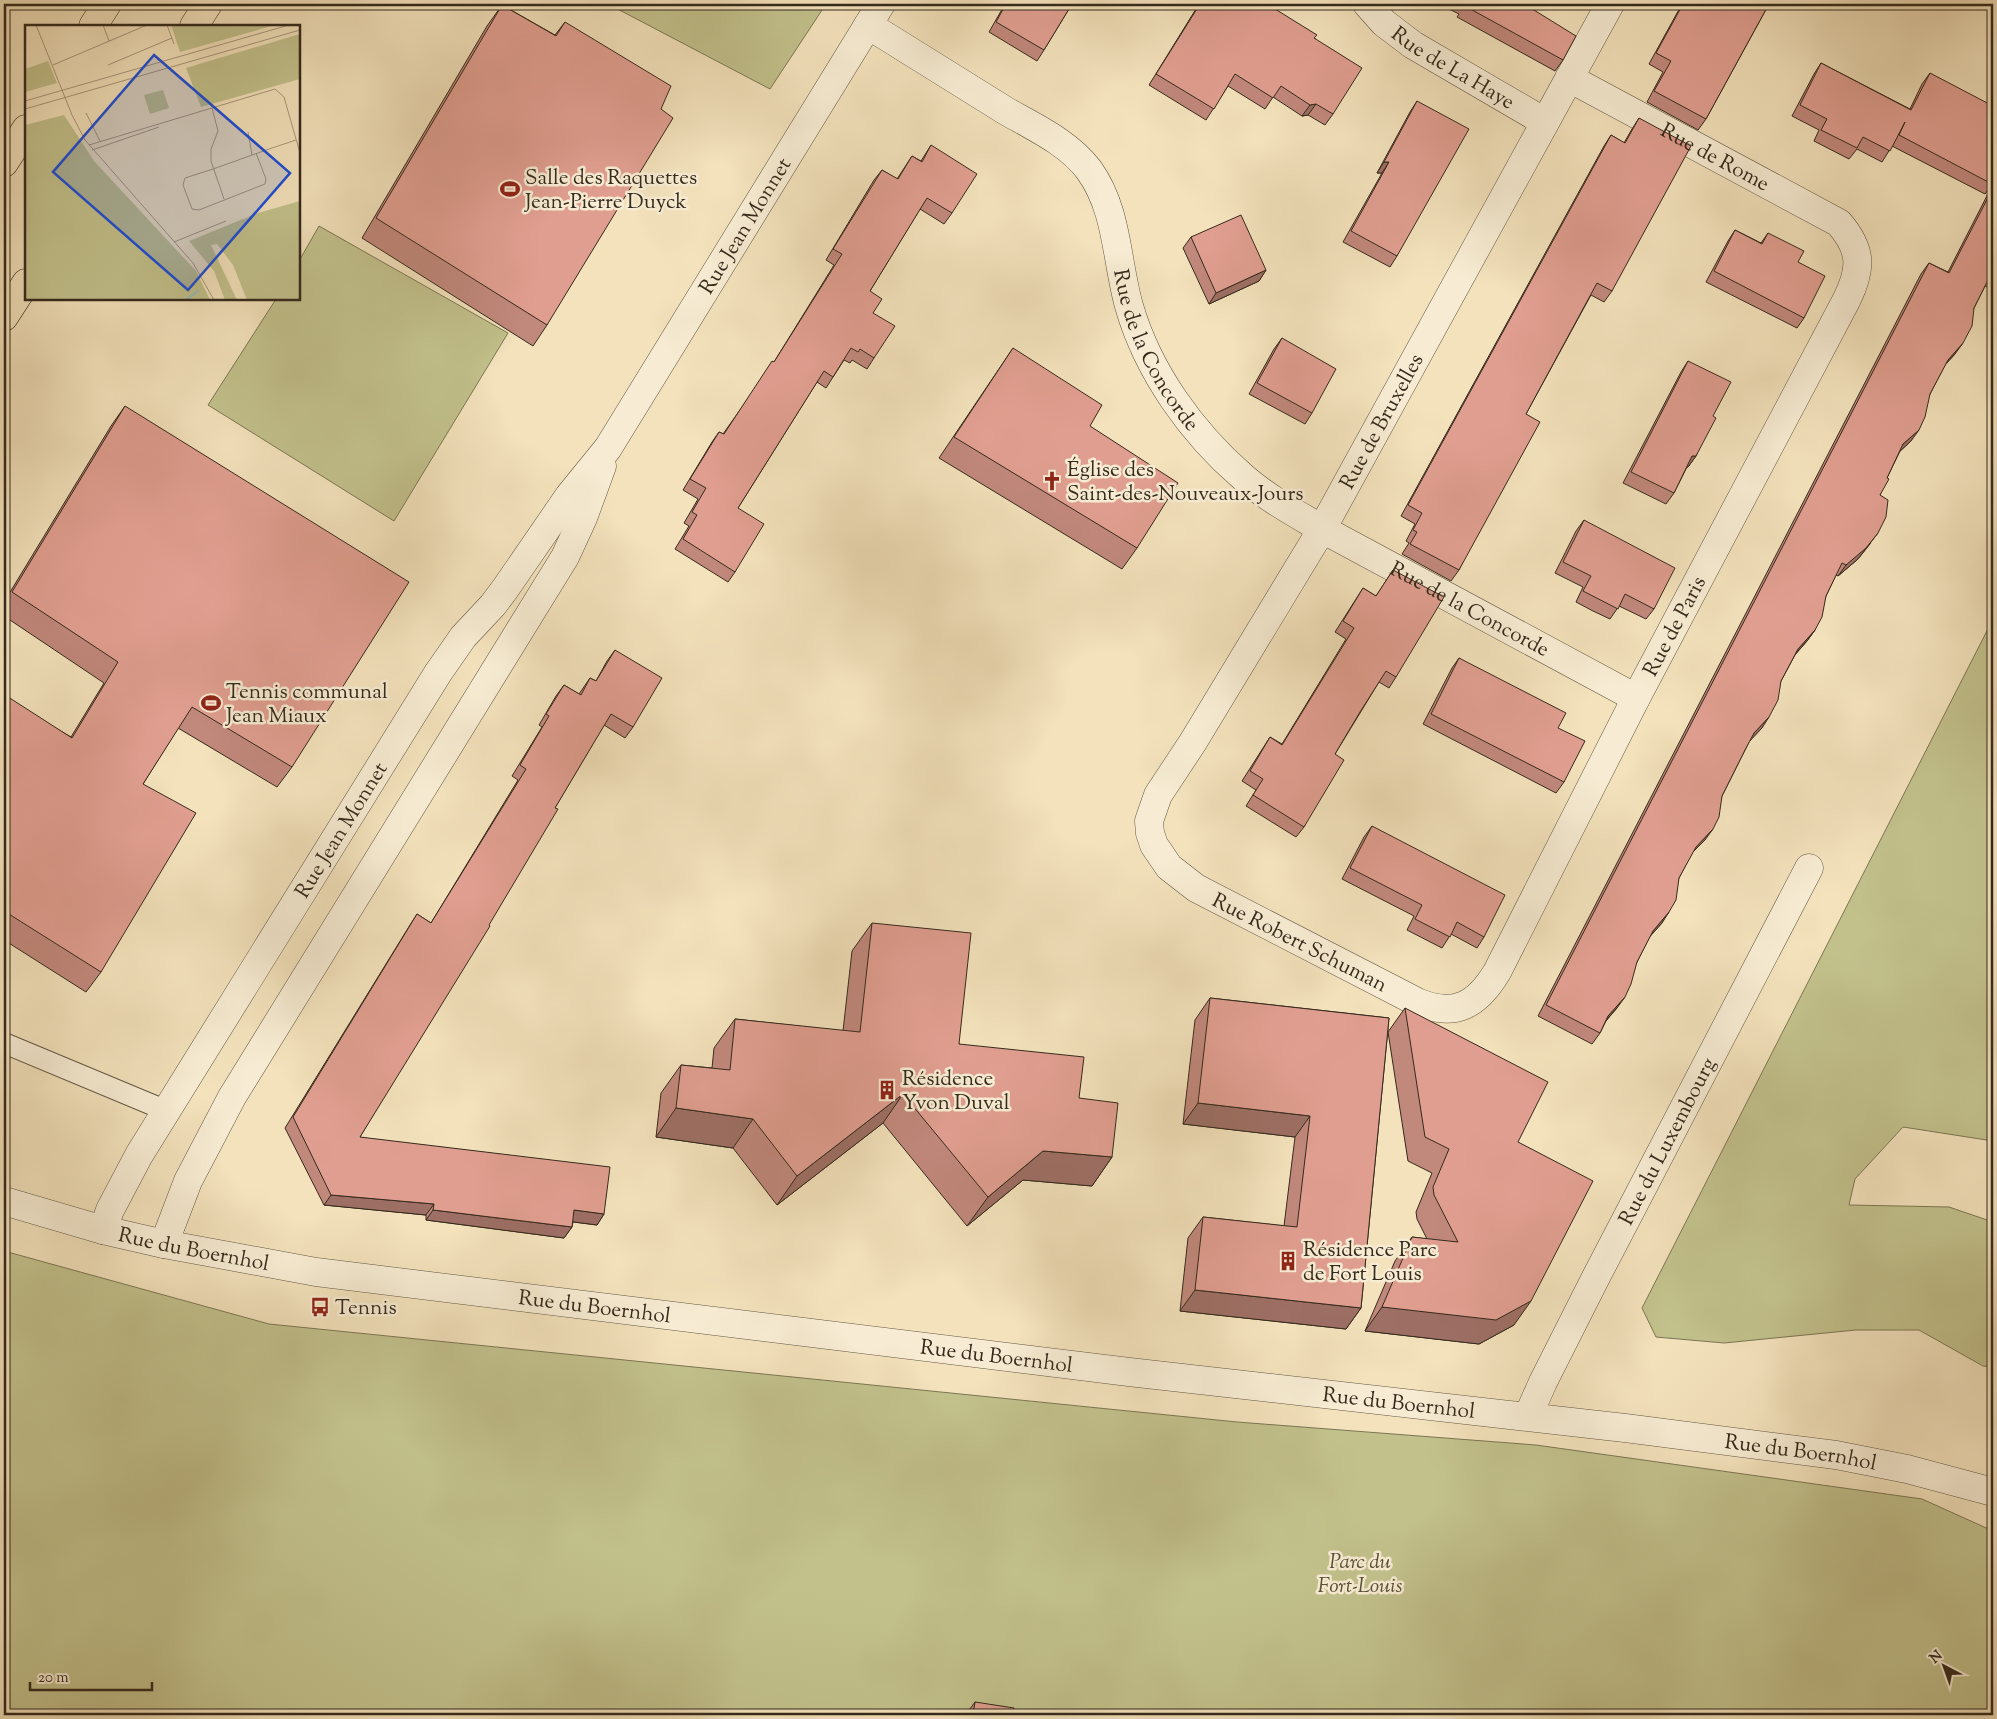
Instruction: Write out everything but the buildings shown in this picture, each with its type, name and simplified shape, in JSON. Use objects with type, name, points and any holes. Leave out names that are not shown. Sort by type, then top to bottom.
[{"type":"highway","points":[[94,25],[107,4]]},
{"type":"highway","points":[[195,25],[208,4]]},
{"type":"highway","points":[[4,163],[25,131]]},
{"type":"highway","points":[[4,317],[25,285]]},
{"type":"street","name":"Rue de La Haye","points":[[1368,4],[1384,22],[1413,45],[1545,122]]},
{"type":"street","name":"Rue de Bruxelles","points":[[1150,833],[1149,821],[1158,795],[1193,742],[1322,529],[1610,4]]},
{"type":"street","name":"Rue Jean Monnet","points":[[104,1230],[110,1210],[139,1155],[452,651],[501,594],[569,496],[608,448],[875,15]]},
{"type":"street","name":"Rue de la Concorde","points":[[875,15],[1081,161],[1094,178],[1106,200],[1129,306],[1146,348],[1167,388],[1207,442],[1244,478],[1281,505],[1322,529],[1636,698]]},
{"type":"street","name":"Rue de Rome","points":[[1569,78],[1826,215],[1839,223],[1855,245]]},
{"type":"street","name":"Rue de Paris","points":[[1473,1001],[1483,993],[1497,972],[1636,698],[1855,284],[1858,270],[1855,245]]},
{"type":"street","name":"Rue Jean Monnet","points":[[164,1244],[188,1181],[232,1097],[565,557],[583,518],[608,448]]},
{"type":"street","name":"Rue Robert Schuman","points":[[1150,833],[1154,845],[1169,867],[1196,888],[1428,1007],[1448,1010],[1466,1006],[1473,1001]]},
{"type":"street","name":"Rue du Luxembourg","points":[[1528,1416],[1596,1277],[1809,868]]},
{"type":"street","name":"Rue du Boernhol","points":[[4,1201],[104,1230],[164,1244],[316,1272],[1129,1372],[1528,1416],[1836,1455],[1933,1475],[1993,1492]]},
{"type":"lane","points":[[4,1042],[167,1111]]},
{"type":"green space","points":[[608,4],[826,4],[770,89]]},
{"type":"green space","points":[[319,226],[508,333],[394,521],[208,405],[275,300],[300,300],[300,259]]},
{"type":"green space","points":[[1993,619],[1993,1141],[1903,1127],[1855,1179],[1849,1205],[1949,1207],[1993,1222],[1993,1367],[1983,1366],[1919,1330],[1856,1330],[1724,1343],[1656,1337],[1642,1308]]},
{"type":"green space","name":"Parc du Fort-Louis","points":[[4,1251],[269,1324],[1237,1422],[1536,1445],[1922,1499],[1993,1531],[1993,1715],[4,1715]]},
{"type":"place","name":"Salle des Raquettes Jean-Pierre Duyck","points":[[510,189]]},
{"type":"place","name":"Église des Saint-des-Nouveaux-Jours","points":[[1052,481]]},
{"type":"place","name":"Tennis communal Jean Miaux","points":[[211,703]]},
{"type":"place","name":"Résidence Yvon Duval","points":[[887,1090]]},
{"type":"place","name":"Résidence Parc de Fort Louis","points":[[1288,1261]]},
{"type":"place","name":"Tennis","points":[[320,1307]]}]
